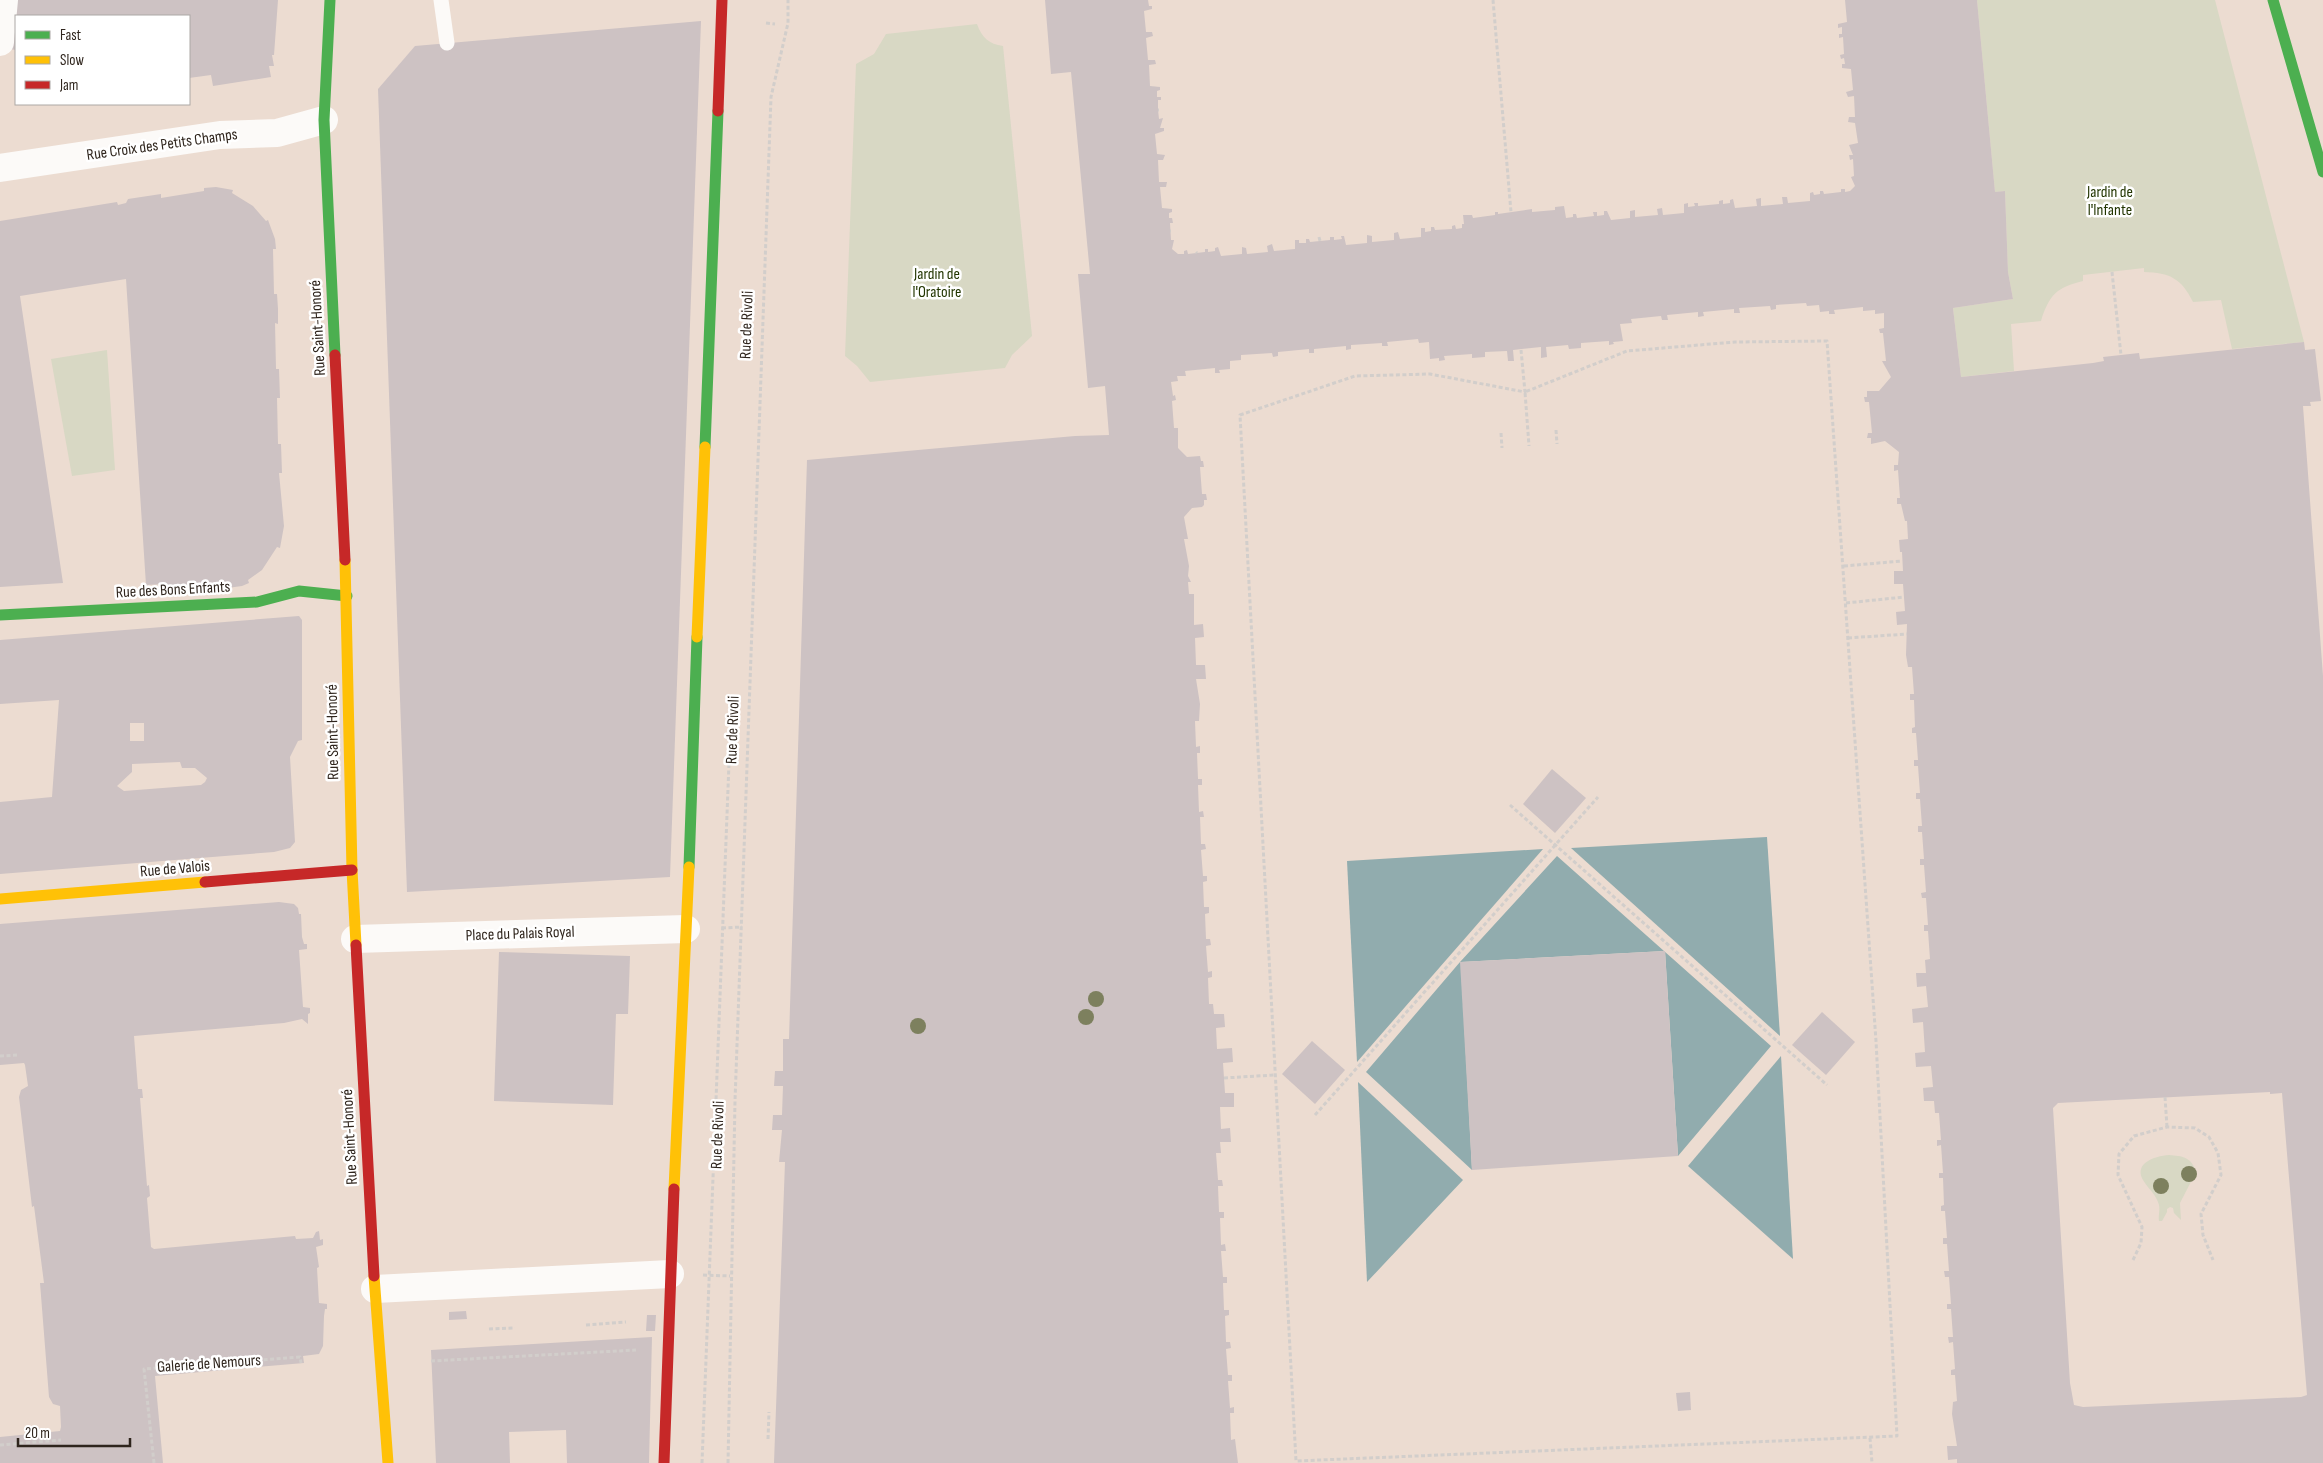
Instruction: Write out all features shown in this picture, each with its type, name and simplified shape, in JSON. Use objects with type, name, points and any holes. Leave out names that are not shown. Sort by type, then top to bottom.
[{"type":"street","points":[[0,42],[4,0]]},
{"type":"street","name":"Rue Saint-Honoré","points":[[330,0],[324,120],[347,596],[354,939],[375,1289],[388,1463]]},
{"type":"street","points":[[664,1463],[722,0]]},
{"type":"street","points":[[2273,0],[2323,172]]},
{"type":"street","name":"Rue Croix des Petits Champs","points":[[0,168],[220,135],[277,133],[324,120]]},
{"type":"street","name":"Rue des Bons Enfants","points":[[0,615],[257,602],[299,591],[347,596]]},
{"type":"street","name":"Rue de Valois","points":[[0,899],[352,870]]},
{"type":"street","name":"Place du Palais Royal","points":[[354,939],[686,929]]},
{"type":"street","points":[[375,1289],[670,1274]]},
{"type":"lane","points":[[440,0],[448,43]]},
{"type":"path","name":"Rue de Rivoli","points":[[728,1463],[735,1101],[771,97],[788,23],[788,0]]},
{"type":"path","points":[[1493,0],[1511,212]]},
{"type":"path","points":[[766,23],[776,24]]},
{"type":"path","points":[[2112,272],[2121,355]]},
{"type":"path","points":[[1828,341],[1844,566],[1876,1041],[1898,1436],[1296,1462],[1240,415],[1355,376],[1430,374],[1525,392],[1626,352],[1735,342],[1828,341]]},
{"type":"path","points":[[1521,350],[1529,446]]},
{"type":"path","points":[[1556,430],[1557,444]]},
{"type":"path","points":[[1501,433],[1502,448]]},
{"type":"path","points":[[1844,566],[1902,561]]},
{"type":"path","points":[[1846,603],[1904,598]]},
{"type":"path","points":[[1848,638],[1907,634]]},
{"type":"path","points":[[1314,1115],[1598,797]]},
{"type":"path","points":[[1510,805],[1826,1085]]},
{"type":"path","points":[[0,1056],[19,1054]]},
{"type":"path","points":[[1224,1078],[1275,1075]]},
{"type":"path","points":[[2165,1097],[2167,1127]]},
{"type":"path","points":[[2134,1260],[2141,1243],[2142,1227],[2118,1175],[2119,1154],[2134,1136],[2167,1127],[2195,1128],[2209,1137],[2218,1153],[2221,1175],[2201,1214],[2202,1236],[2213,1260]]},
{"type":"path","points":[[586,1325],[626,1322]]},
{"type":"path","points":[[489,1329],[515,1328]]},
{"type":"path","points":[[431,1361],[644,1349]]},
{"type":"path","name":"Galerie de Nemours","points":[[154,1463],[144,1369],[300,1357],[300,1363]]},
{"type":"path","points":[[768,1439],[769,1412]]},
{"type":"path","points":[[1870,1438],[1872,1463]]},
{"type":"path","points":[[0,1445],[61,1440]]},
{"type":"green space","name":"Jardin de l'Infante","points":[[1977,0],[2215,0],[2304,342],[2232,349],[2221,300],[2193,302],[2184,287],[2174,278],[2144,272],[2144,268],[2083,275],[2083,281],[2060,289],[2051,298],[2041,321],[2011,324],[2014,371],[1961,377],[1953,308],[2013,299],[2008,272],[2005,191],[1995,192]]},
{"type":"green space","name":"Jardin de l'Oratoire","points":[[977,24],[987,40],[1003,46],[1032,336],[1012,355],[1005,368],[870,382],[857,366],[845,356],[856,64],[874,54],[886,34]]},
{"type":"green space","points":[[107,350],[115,470],[72,476],[51,359]]},
{"type":"green space","points":[[2169,1155],[2186,1158],[2192,1163],[2196,1172],[2180,1203],[2181,1220],[2174,1213],[2173,1208],[2170,1207],[2167,1209],[2162,1221],[2159,1221],[2158,1202],[2141,1176],[2141,1171],[2142,1166],[2151,1159]]},
{"type":"water","points":[[1767,837],[1780,1036],[1571,848]]},
{"type":"water","points":[[1543,849],[1357,1062],[1347,861]]},
{"type":"water","points":[[1557,856],[1664,951],[1461,962],[1472,1170],[1366,1072],[1460,962]]},
{"type":"water","points":[[1665,952],[1771,1046],[1678,1156]]},
{"type":"water","points":[[1781,1056],[1793,1259],[1688,1166]]},
{"type":"water","points":[[1358,1082],[1463,1180],[1367,1282]]},
{"type":"building","points":[[14,0],[278,0],[274,55],[272,55],[274,66],[269,66],[271,77],[213,86],[211,75],[190,78],[190,15],[15,15],[15,50],[10,49]]},
{"type":"building","points":[[1045,0],[1148,0],[1149,6],[1152,6],[1152,9],[1144,11],[1146,32],[1152,32],[1153,36],[1146,38],[1148,60],[1155,60],[1156,64],[1149,65],[1150,86],[1160,87],[1160,90],[1157,91],[1157,97],[1161,97],[1161,100],[1158,100],[1158,110],[1159,119],[1163,118],[1160,128],[1164,128],[1164,131],[1155,134],[1157,154],[1165,155],[1163,160],[1158,160],[1159,182],[1167,182],[1166,187],[1160,187],[1162,208],[1172,209],[1172,212],[1169,213],[1169,218],[1172,218],[1173,223],[1170,223],[1171,240],[1174,240],[1172,249],[1178,254],[1184,254],[1184,251],[1187,250],[1188,254],[1205,252],[1205,249],[1208,249],[1208,252],[1215,251],[1215,248],[1218,247],[1221,256],[1242,254],[1242,247],[1246,248],[1247,254],[1268,252],[1267,246],[1272,244],[1274,251],[1295,249],[1295,240],[1299,240],[1299,243],[1306,243],[1306,239],[1309,239],[1310,242],[1330,240],[1330,237],[1334,237],[1334,240],[1342,239],[1341,236],[1344,236],[1346,245],[1367,243],[1367,235],[1372,236],[1372,242],[1394,240],[1394,233],[1398,232],[1400,239],[1421,237],[1421,228],[1425,228],[1425,232],[1431,231],[1431,227],[1434,227],[1435,230],[1452,229],[1452,226],[1455,225],[1456,229],[1462,228],[1462,224],[1464,224],[1463,215],[1472,215],[1473,218],[1495,215],[1495,212],[1498,212],[1498,214],[1532,209],[1532,212],[1555,210],[1555,207],[1564,206],[1566,218],[1573,217],[1573,214],[1576,214],[1577,218],[1594,216],[1593,212],[1597,212],[1597,216],[1604,215],[1604,211],[1607,211],[1611,220],[1630,218],[1630,211],[1635,210],[1635,217],[1658,215],[1657,209],[1662,208],[1663,215],[1684,213],[1684,204],[1688,203],[1688,207],[1695,206],[1694,203],[1698,203],[1698,206],[1719,204],[1719,201],[1723,200],[1723,204],[1730,203],[1730,200],[1733,199],[1735,208],[1757,206],[1756,199],[1761,198],[1761,206],[1783,204],[1782,197],[1787,197],[1788,203],[1810,201],[1810,193],[1813,192],[1814,195],[1820,194],[1820,191],[1823,191],[1824,194],[1841,192],[1841,189],[1845,189],[1845,192],[1850,191],[1855,186],[1851,177],[1854,176],[1853,159],[1850,160],[1849,155],[1853,155],[1849,145],[1858,143],[1855,123],[1848,122],[1849,117],[1855,117],[1854,96],[1848,97],[1846,92],[1853,90],[1851,69],[1842,68],[1842,64],[1845,64],[1844,58],[1841,59],[1840,55],[1844,54],[1843,37],[1839,38],[1839,34],[1842,34],[1842,27],[1838,28],[1838,24],[1847,22],[1845,0],[1977,0],[1995,192],[2005,191],[2008,272],[2013,299],[1953,308],[1961,377],[2093,363],[2104,361],[2103,357],[2139,353],[2140,359],[2304,342],[2305,350],[2315,349],[2321,401],[2310,402],[2311,406],[2303,406],[2323,676],[2323,1463],[1957,1463],[1957,1459],[1948,1460],[1947,1446],[1957,1446],[1952,1414],[1953,1402],[1957,1401],[1955,1375],[1951,1375],[1951,1370],[1955,1369],[1953,1342],[1949,1343],[1948,1337],[1953,1337],[1951,1309],[1947,1309],[1947,1304],[1951,1304],[1949,1277],[1945,1277],[1944,1271],[1949,1271],[1947,1244],[1943,1244],[1943,1238],[1947,1238],[1945,1211],[1941,1211],[1941,1206],[1944,1205],[1943,1178],[1939,1178],[1939,1173],[1943,1173],[1941,1145],[1937,1146],[1937,1140],[1941,1140],[1939,1113],[1935,1113],[1934,1101],[1924,1101],[1923,1088],[1933,1087],[1931,1066],[1916,1067],[1915,1053],[1925,1052],[1923,1022],[1913,1023],[1912,1009],[1928,1007],[1926,986],[1917,987],[1916,973],[1926,973],[1925,960],[1930,959],[1928,931],[1924,931],[1924,925],[1928,925],[1926,898],[1922,898],[1921,893],[1926,892],[1924,865],[1920,865],[1920,859],[1924,859],[1922,832],[1918,832],[1918,826],[1922,826],[1920,799],[1916,799],[1916,793],[1920,793],[1918,766],[1914,766],[1914,760],[1918,760],[1916,733],[1912,733],[1912,728],[1915,727],[1914,700],[1910,700],[1910,694],[1914,694],[1912,667],[1908,667],[1906,655],[1907,624],[1897,625],[1896,612],[1905,611],[1903,584],[1894,584],[1894,571],[1903,571],[1899,540],[1908,539],[1907,521],[1905,521],[1901,504],[1897,504],[1897,498],[1900,498],[1898,470],[1894,471],[1894,465],[1898,465],[1899,452],[1885,441],[1871,444],[1871,438],[1867,438],[1868,433],[1872,433],[1869,402],[1865,402],[1864,397],[1867,397],[1867,391],[1879,391],[1891,377],[1882,361],[1886,361],[1883,333],[1880,333],[1879,329],[1884,328],[1884,313],[1875,314],[1875,310],[1863,311],[1863,307],[1834,310],[1835,314],[1829,314],[1829,311],[1820,312],[1819,305],[1807,306],[1806,303],[1776,305],[1776,309],[1771,310],[1770,306],[1739,308],[1740,313],[1734,313],[1734,309],[1703,312],[1704,316],[1698,317],[1698,312],[1667,315],[1668,320],[1662,320],[1661,316],[1631,319],[1632,323],[1620,324],[1623,341],[1613,342],[1614,344],[1609,345],[1609,341],[1581,343],[1581,348],[1569,349],[1568,345],[1546,347],[1547,357],[1541,358],[1541,347],[1513,350],[1514,361],[1508,361],[1507,351],[1485,352],[1485,357],[1472,358],[1472,354],[1444,356],[1445,360],[1439,361],[1439,358],[1430,359],[1429,342],[1419,343],[1418,339],[1387,342],[1388,346],[1382,346],[1382,343],[1351,345],[1351,349],[1346,350],[1346,346],[1314,349],[1314,353],[1309,353],[1309,349],[1278,352],[1278,356],[1273,357],[1272,353],[1241,355],[1241,360],[1230,361],[1230,369],[1219,370],[1220,373],[1215,373],[1215,368],[1185,371],[1186,376],[1177,376],[1178,381],[1171,382],[1173,396],[1175,395],[1176,400],[1172,401],[1174,428],[1178,428],[1178,448],[1187,457],[1200,456],[1201,461],[1203,461],[1204,467],[1200,467],[1202,494],[1206,494],[1207,500],[1204,500],[1202,507],[1192,508],[1184,517],[1188,539],[1184,539],[1189,566],[1188,576],[1191,582],[1188,582],[1189,594],[1194,594],[1194,625],[1203,624],[1204,637],[1195,638],[1196,665],[1205,665],[1206,679],[1196,679],[1200,704],[1199,721],[1195,721],[1196,747],[1200,746],[1200,753],[1197,753],[1198,779],[1202,779],[1202,785],[1198,785],[1199,812],[1203,811],[1204,817],[1200,817],[1201,844],[1205,844],[1206,849],[1201,850],[1203,876],[1207,876],[1207,881],[1203,882],[1204,907],[1209,907],[1209,913],[1205,914],[1206,939],[1210,939],[1211,945],[1206,946],[1208,972],[1212,971],[1212,977],[1208,978],[1209,1004],[1213,1004],[1214,1014],[1224,1014],[1225,1027],[1216,1028],[1217,1049],[1232,1048],[1233,1062],[1223,1063],[1225,1093],[1234,1093],[1234,1107],[1220,1107],[1221,1129],[1230,1128],[1231,1142],[1220,1142],[1221,1153],[1216,1153],[1218,1180],[1222,1180],[1223,1186],[1218,1186],[1219,1212],[1224,1212],[1224,1218],[1220,1218],[1221,1245],[1225,1244],[1226,1251],[1221,1251],[1223,1277],[1227,1277],[1227,1283],[1223,1283],[1224,1310],[1229,1310],[1229,1315],[1225,1316],[1226,1342],[1230,1342],[1231,1348],[1226,1349],[1228,1375],[1232,1375],[1232,1381],[1228,1381],[1230,1408],[1234,1407],[1234,1413],[1230,1413],[1231,1440],[1235,1439],[1238,1463],[774,1463],[785,1162],[779,1162],[782,1130],[772,1130],[773,1115],[782,1115],[783,1086],[774,1086],[775,1071],[783,1071],[783,1039],[789,1039],[807,460],[1075,436],[1109,435],[1105,386],[1088,388],[1078,274],[1090,274],[1071,72],[1051,74]],"holes":[[[2270,1092],[2270,1094],[2282,1093],[2307,1395],[2301,1397],[2083,1407],[2074,1405],[2070,1383],[2053,1108],[2058,1103]]]},
{"type":"building","points":[[701,21],[670,877],[407,892],[378,89],[415,46]]},
{"type":"building","points":[[216,187],[233,190],[232,193],[253,206],[266,221],[268,220],[275,239],[276,249],[273,249],[274,294],[277,294],[278,309],[278,324],[275,323],[276,369],[279,369],[280,398],[277,398],[278,444],[281,444],[282,473],[279,473],[284,526],[280,548],[277,547],[262,570],[248,580],[249,583],[242,586],[220,589],[220,586],[179,588],[178,591],[165,592],[165,584],[146,585],[126,279],[20,296],[63,583],[0,587],[0,221],[117,202],[118,205],[126,203],[128,199],[161,194],[161,198],[204,191],[204,188]]},
{"type":"building","points":[[299,616],[302,620],[302,740],[298,741],[290,757],[295,842],[290,848],[274,852],[0,874],[0,802],[52,797],[59,700],[0,704],[0,640]],"holes":[[[130,723],[144,723],[144,741],[130,741]],[[180,762],[182,768],[195,768],[207,778],[205,782],[201,785],[124,791],[117,786],[132,772],[132,764]]]},
{"type":"building","points":[[1552,769],[1586,798],[1555,833],[1523,804]]},
{"type":"building","points":[[279,902],[294,904],[298,908],[299,914],[301,914],[302,937],[304,944],[307,944],[307,949],[299,950],[303,1007],[310,1008],[308,1024],[302,1019],[284,1023],[134,1036],[138,1089],[142,1089],[143,1098],[140,1098],[147,1186],[149,1185],[150,1196],[147,1198],[151,1247],[154,1249],[295,1236],[296,1239],[313,1238],[316,1232],[319,1231],[320,1240],[323,1239],[323,1245],[316,1247],[319,1267],[317,1268],[319,1303],[327,1304],[324,1316],[323,1346],[319,1354],[303,1356],[304,1363],[155,1376],[163,1463],[0,1463],[0,1437],[60,1431],[61,1427],[60,1406],[53,1404],[49,1397],[40,1283],[44,1283],[34,1206],[32,1207],[19,1097],[21,1090],[28,1086],[25,1065],[24,1063],[0,1065],[0,924]]},
{"type":"building","points":[[1665,951],[1678,1156],[1472,1170],[1460,962]]},
{"type":"building","points":[[499,952],[630,956],[628,1014],[616,1014],[613,1105],[494,1101]]},
{"type":"building","points":[[1822,1012],[1855,1042],[1826,1075],[1792,1045]]},
{"type":"building","points":[[1312,1041],[1345,1070],[1315,1104],[1282,1074]]},
{"type":"building","points":[[466,1311],[467,1319],[449,1320],[449,1312]]},
{"type":"building","points":[[647,1315],[656,1315],[655,1331],[646,1331]]},
{"type":"building","points":[[652,1337],[649,1463],[567,1463],[566,1430],[509,1432],[510,1463],[436,1463],[431,1350]]},
{"type":"building","points":[[1690,1392],[1691,1410],[1678,1411],[1676,1393]]},
{"type":"traffic: fast","points":[[330,0],[324,120],[335,355]]},
{"type":"traffic: fast","points":[[2273,0],[2323,172]]},
{"type":"traffic: fast","points":[[705,447],[718,111]]},
{"type":"traffic: fast","points":[[0,615],[257,602],[299,591],[347,596]]},
{"type":"traffic: fast","points":[[689,867],[697,637]]},
{"type":"traffic: slow","points":[[697,637],[705,447]]},
{"type":"traffic: slow","points":[[345,560],[352,870],[356,945]]},
{"type":"traffic: slow","points":[[674,1189],[689,867]]},
{"type":"traffic: slow","points":[[0,899],[205,882]]},
{"type":"traffic: slow","points":[[374,1276],[388,1463]]},
{"type":"traffic: jam","points":[[718,111],[722,0]]},
{"type":"traffic: jam","points":[[335,355],[345,560]]},
{"type":"traffic: jam","points":[[205,882],[352,870]]},
{"type":"traffic: jam","points":[[356,945],[374,1276]]},
{"type":"traffic: jam","points":[[664,1463],[674,1189]]}]
